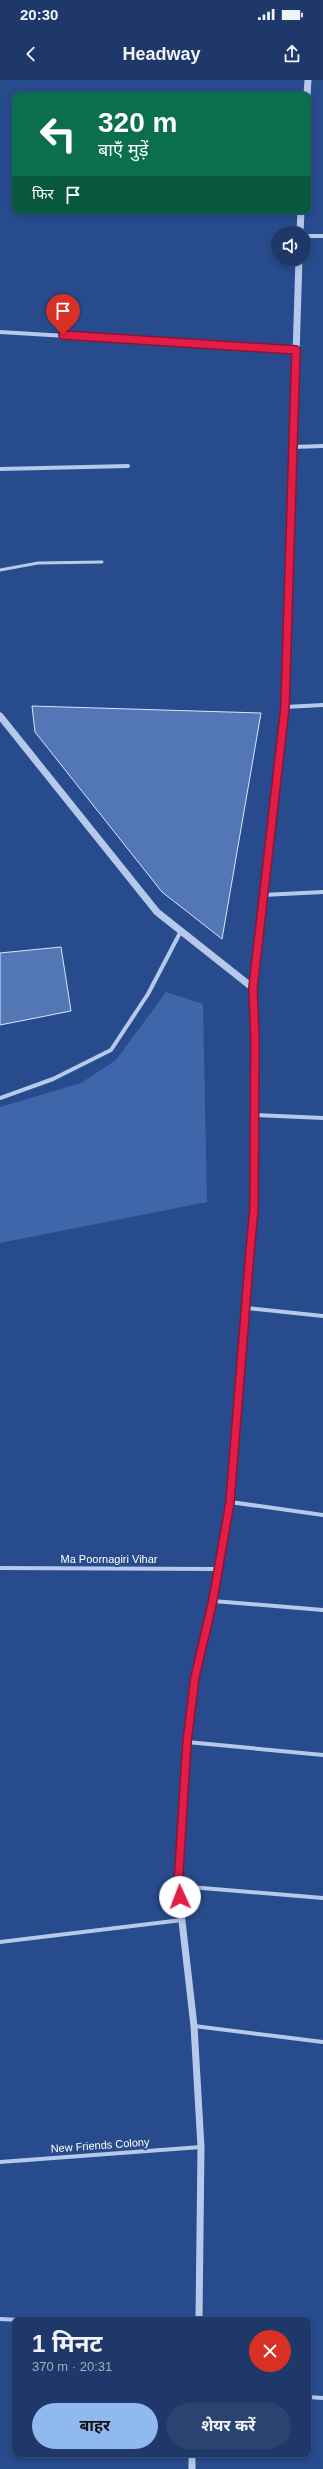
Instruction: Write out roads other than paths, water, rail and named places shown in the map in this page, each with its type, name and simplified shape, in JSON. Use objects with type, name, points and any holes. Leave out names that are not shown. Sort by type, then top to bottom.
[{"type":"street","points":[[307,92],[308,80]]},
{"type":"street","points":[[300,226],[301,214]]},
{"type":"street","points":[[311,236],[323,236]]},
{"type":"street","points":[[199,2317],[200,2147],[194,2026],[178,1886],[187,1742],[195,1677],[213,1600],[230,1502],[254,1209],[256,1023],[253,988],[285,707],[299,266]]},
{"type":"street","points":[[0,332],[296,350]]},
{"type":"street","points":[[292,447],[323,446]]},
{"type":"street","points":[[0,469],[128,466]]},
{"type":"street","points":[[285,707],[323,705]]},
{"type":"street","points":[[0,716],[157,912],[253,988]]},
{"type":"street","points":[[263,895],[323,892]]},
{"type":"street","points":[[0,1098],[53,1080],[111,1050],[148,994],[181,931]]},
{"type":"street","points":[[255,1114],[323,1118]]},
{"type":"street","points":[[246,1308],[323,1316]]},
{"type":"street","points":[[230,1502],[323,1515]]},
{"type":"street","name":"Ma Poornagiri Vihar","points":[[0,1568],[218,1569]]},
{"type":"street","points":[[213,1600],[323,1610]]},
{"type":"street","points":[[187,1742],[323,1755]]},
{"type":"street","points":[[178,1886],[323,1898]]},
{"type":"street","points":[[0,1942],[182,1920]]},
{"type":"street","points":[[194,2026],[323,2042]]},
{"type":"street","name":"New Friends Colony","points":[[0,2162],[200,2147]]},
{"type":"street","points":[[0,2319],[12,2320]]},
{"type":"street","points":[[311,2397],[323,2398]]},
{"type":"street","points":[[192,2457],[192,2469]]},
{"type":"lane","points":[[0,570],[38,564],[102,562]]}]
